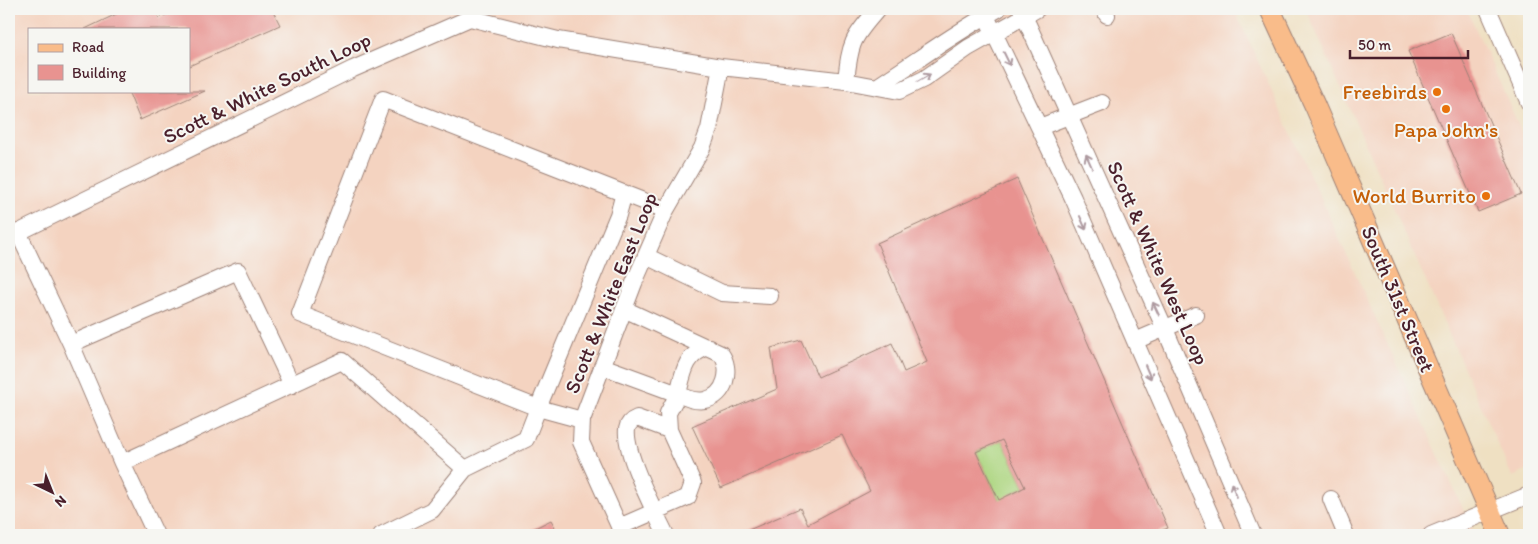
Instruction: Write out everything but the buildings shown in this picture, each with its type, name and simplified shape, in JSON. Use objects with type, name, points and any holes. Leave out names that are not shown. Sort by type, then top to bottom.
[{"type":"main road","name":"South 31st Street","points":[[1270,9],[1316,106],[1500,535]]},
{"type":"street","points":[[846,81],[849,49],[858,31],[878,9]]},
{"type":"street","points":[[1488,9],[1529,102]]},
{"type":"street","name":"Scott & White South Loop","points":[[13,234],[353,69],[470,18],[558,40],[721,68],[846,81],[899,91],[924,79],[968,48],[1027,11]]},
{"type":"street","name":"Scott & White West Loop","points":[[1027,11],[1069,115],[1165,329],[1253,535]]},
{"type":"street","points":[[878,86],[914,64],[957,32],[992,12],[994,33],[1040,128],[1219,535]]},
{"type":"street","name":"Scott & White East Loop","points":[[621,531],[581,442],[582,420],[624,309],[666,210],[705,138],[721,68]]},
{"type":"street","points":[[582,420],[538,408],[300,314],[383,99],[666,210]]},
{"type":"street","points":[[1040,128],[1102,103]]},
{"type":"street","points":[[381,535],[432,510],[466,468],[526,439],[618,215],[624,193]]},
{"type":"street","points":[[13,234],[71,344],[122,463],[156,535]]},
{"type":"street","points":[[646,256],[722,293],[770,296]]},
{"type":"street","points":[[71,344],[238,271],[292,385]]},
{"type":"street","points":[[602,366],[689,399],[704,400],[712,397],[724,385],[728,372],[727,362],[721,354],[624,309]]},
{"type":"street","points":[[1135,341],[1196,315]]},
{"type":"street","points":[[621,531],[654,512],[681,501],[692,490],[693,483],[669,430],[668,413],[678,394],[687,361],[693,353],[709,347]]},
{"type":"street","points":[[122,463],[342,361],[466,468]]},
{"type":"street","points":[[666,535],[654,512],[629,448],[627,429],[632,420],[637,418],[669,430]]},
{"type":"street","points":[[1432,535],[1529,495]]},
{"type":"street","points":[[1331,499],[1346,535]]},
{"type":"shaded area","points":[[9,9],[1234,9],[1475,535],[14,535],[9,524]]},
{"type":"shaded area","points":[[1306,9],[1467,9],[1529,149],[1529,470],[1512,477]]},
{"type":"green space","points":[[1002,440],[1025,487],[1011,494],[1031,535],[1016,535],[976,452]]},
{"type":"place","name":"Freebirds","points":[[1437,92]]},
{"type":"place","name":"Papa John's","points":[[1446,109]]},
{"type":"place","name":"World Burrito","points":[[1486,196]]}]
